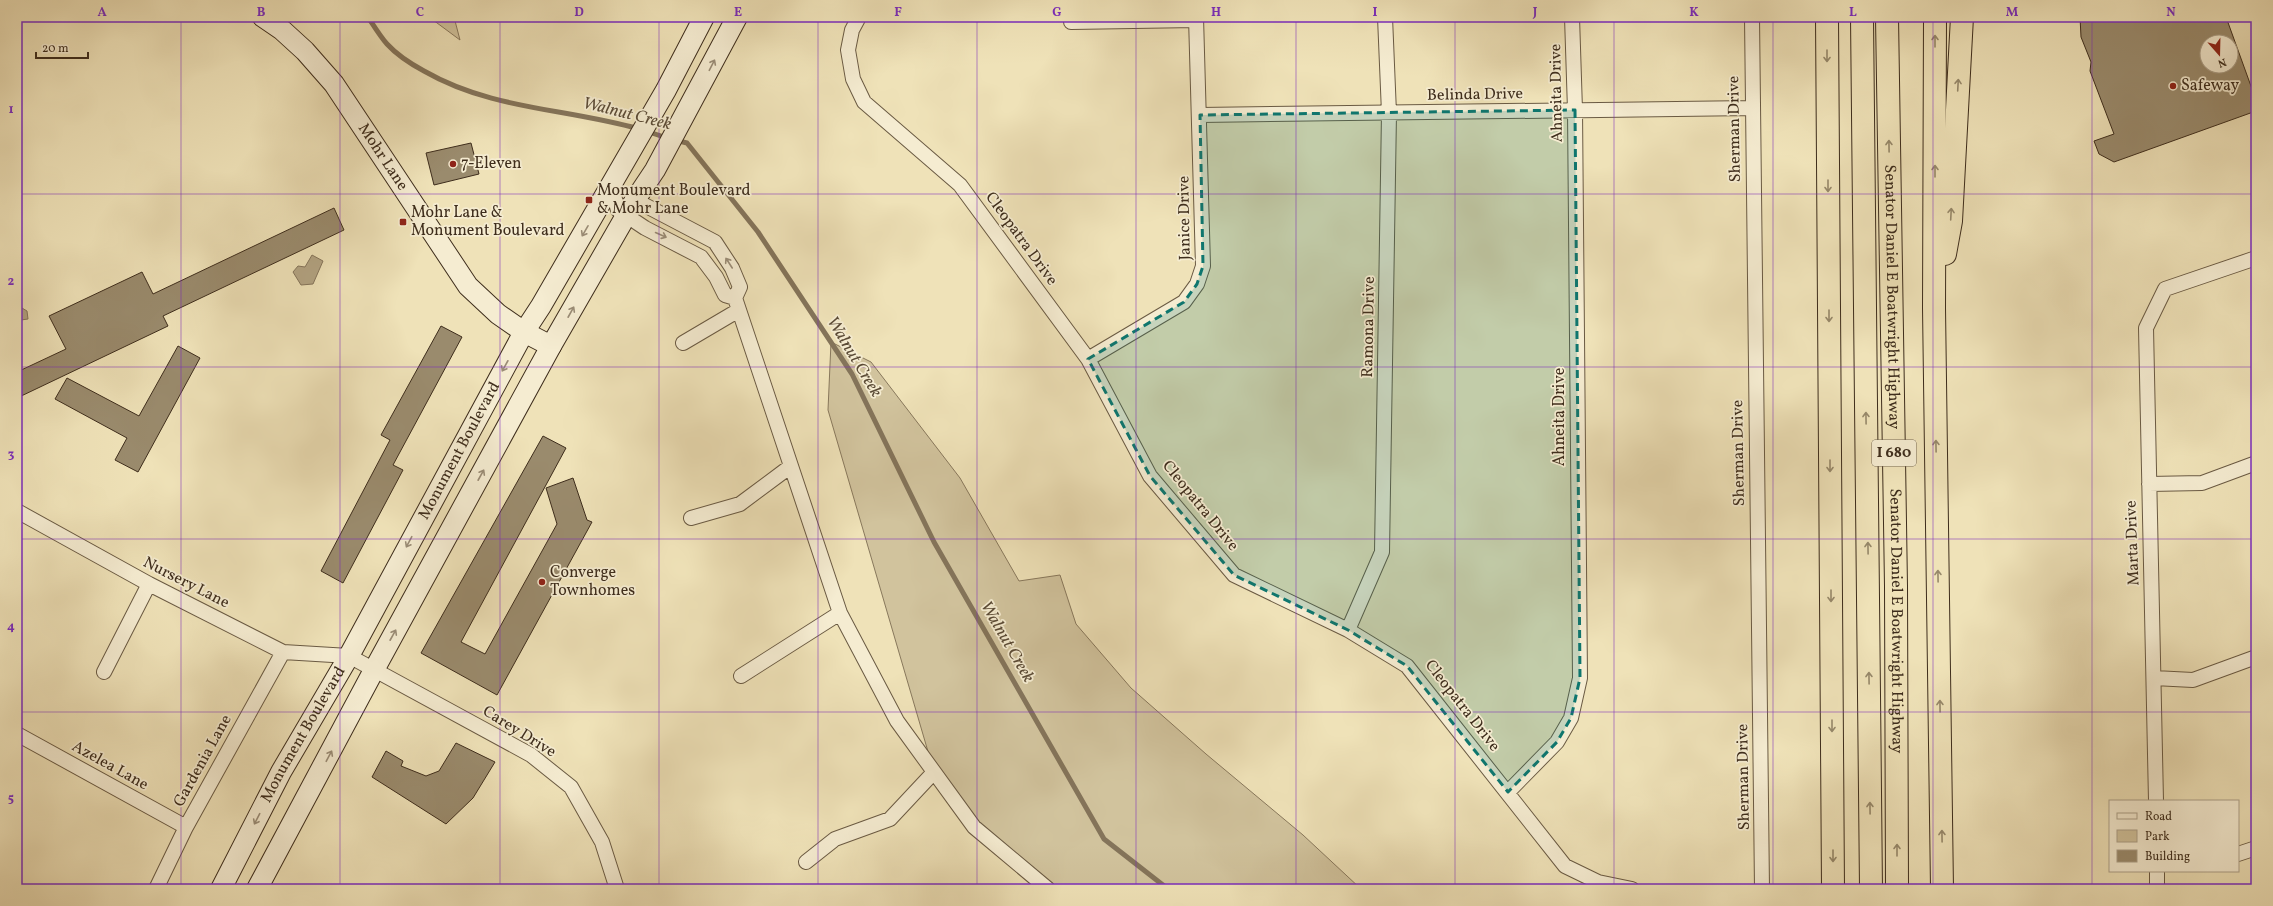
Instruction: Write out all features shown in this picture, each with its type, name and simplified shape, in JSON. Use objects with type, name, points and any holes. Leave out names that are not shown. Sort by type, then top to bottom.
[{"type":"highway","points":[[1827,17],[1833,889]]},
{"type":"highway","name":"I 680","points":[[1862,17],[1871,889]]},
{"type":"highway","name":"Senator Daniel E Boatwright Highway","points":[[1886,17],[1896,586],[1897,889]]},
{"type":"highway","points":[[1935,17],[1934,308],[1942,889]]},
{"type":"highway","points":[[1934,308],[1951,221],[1962,17]]},
{"type":"main road","name":"Mohr Lane","points":[[263,17],[282,30],[306,51],[334,84],[468,286],[498,314],[524,332],[551,346]]},
{"type":"main road","name":"Monument Boulevard","points":[[221,889],[281,772],[349,656],[524,332],[666,90],[704,17]]},
{"type":"main road","name":"Monument Boulevard","points":[[257,889],[374,670],[551,346],[596,267],[655,170],[737,17]]},
{"type":"street","name":"Cleopatra Drive","points":[[859,17],[852,30],[848,50],[853,79],[864,102],[960,185],[1088,359],[1150,476],[1234,574],[1348,630],[1407,666],[1565,866],[1598,882],[1632,889]]},
{"type":"street","name":"Ramona Drive","points":[[1348,630],[1382,552],[1389,113],[1385,17]]},
{"type":"street","name":"Ahneita Drive","points":[[1508,792],[1557,742],[1571,718],[1580,678],[1575,110],[1572,17]]},
{"type":"street","name":"Sherman Drive","points":[[1752,17],[1762,889]]},
{"type":"street","name":"Janice Drive","points":[[1088,359],[1184,302],[1197,284],[1203,266],[1200,115],[1196,19]]},
{"type":"street","points":[[1071,22],[1196,19]]},
{"type":"street","name":"Belinda Drive","points":[[1200,115],[1752,108]]},
{"type":"street","points":[[611,185],[618,210],[631,208],[715,242],[732,268],[740,287],[737,304],[840,613],[897,721],[974,827],[1048,889]]},
{"type":"street","points":[[631,208],[645,228],[701,257],[716,277],[725,295],[737,304]]},
{"type":"street","name":"Marta Drive","points":[[2156,800],[2146,328],[2165,289],[2256,258]]},
{"type":"street","points":[[683,344],[737,304]]},
{"type":"street","points":[[2149,484],[2202,483],[2256,463]]},
{"type":"street","points":[[691,518],[740,504],[791,466]]},
{"type":"street","name":"Nursery Lane","points":[[18,514],[149,584],[283,652],[349,656]]},
{"type":"street","points":[[104,672],[149,584]]},
{"type":"street","points":[[741,676],[840,613]]},
{"type":"street","name":"Gardenia Lane","points":[[156,889],[186,827],[283,652]]},
{"type":"street","name":"Carey Drive","points":[[349,656],[531,756],[571,787],[602,842],[617,889]]},
{"type":"street","points":[[2154,678],[2193,680],[2256,657]]},
{"type":"street","name":"Azelea Lane","points":[[17,734],[186,827]]},
{"type":"street","points":[[806,862],[835,839],[890,818],[934,772]]},
{"type":"street","points":[[2239,854],[2256,848]]},
{"type":"street","points":[[2157,889],[2162,872]]},
{"type":"highlighted area","points":[[1575,110],[1580,678],[1571,718],[1557,742],[1508,792],[1407,666],[1348,630],[1234,575],[1150,476],[1088,359],[1184,302],[1197,284],[1203,266],[1200,115]]},
{"type":"green space","points":[[429,17],[454,17],[460,40]]},
{"type":"green space","points":[[831,342],[871,362],[960,478],[1019,581],[1060,575],[1076,624],[1131,688],[1206,754],[1303,835],[1361,889],[1048,889],[974,827],[934,772],[828,410]]},
{"type":"shaded area","points":[[312,255],[323,261],[313,284],[301,285],[293,272],[298,266],[305,267]]},
{"type":"shaded area","points":[[17,305],[27,311],[28,319],[21,320],[17,318]]},
{"type":"building","name":"Safeway","points":[[2080,17],[2226,17],[2232,34],[2199,34],[2199,74],[2239,74],[2239,53],[2256,100],[2256,111],[2114,162],[2099,154],[2094,141],[2114,134],[2090,71],[2091,62],[2081,37]]},
{"type":"building","name":"7-Eleven","points":[[471,143],[479,174],[434,185],[426,153]]},
{"type":"building","points":[[334,208],[344,230],[163,316],[168,326],[17,398],[17,372],[66,349],[49,316],[142,272],[153,294]]},
{"type":"building","points":[[441,326],[462,337],[393,465],[403,470],[343,583],[321,571],[390,440],[381,435]]},
{"type":"building","points":[[178,346],[200,358],[138,472],[115,460],[127,438],[55,399],[67,378],[139,416]]},
{"type":"building","name":"Converge Townhomes","points":[[543,436],[566,448],[461,642],[485,654],[557,524],[546,488],[573,478],[587,520],[592,522],[497,695],[421,653]]},
{"type":"building","points":[[456,743],[495,762],[473,798],[446,824],[372,777],[386,751],[403,761],[401,766],[426,776],[439,771]]},
{"type":"waterway","name":"Walnut Creek","points":[[368,17],[384,41],[395,52],[419,68],[450,84],[476,94],[502,101],[611,122],[639,129]]},
{"type":"waterway","name":"Walnut Creek","points":[[646,131],[667,138]]},
{"type":"waterway","name":"Walnut Creek","points":[[675,140],[687,143],[758,232],[852,374],[934,542],[1104,839],[1168,889]]},
{"type":"place","name":"Safeway","points":[[2173,86]]},
{"type":"place","name":"7-Eleven","points":[[453,164]]},
{"type":"place","name":"Monument Boulevard & Mohr Lane","points":[[589,200]]},
{"type":"place","name":"Mohr Lane & Monument Boulevard","points":[[403,222]]},
{"type":"place","name":"Converge Townhomes","points":[[542,582]]}]
